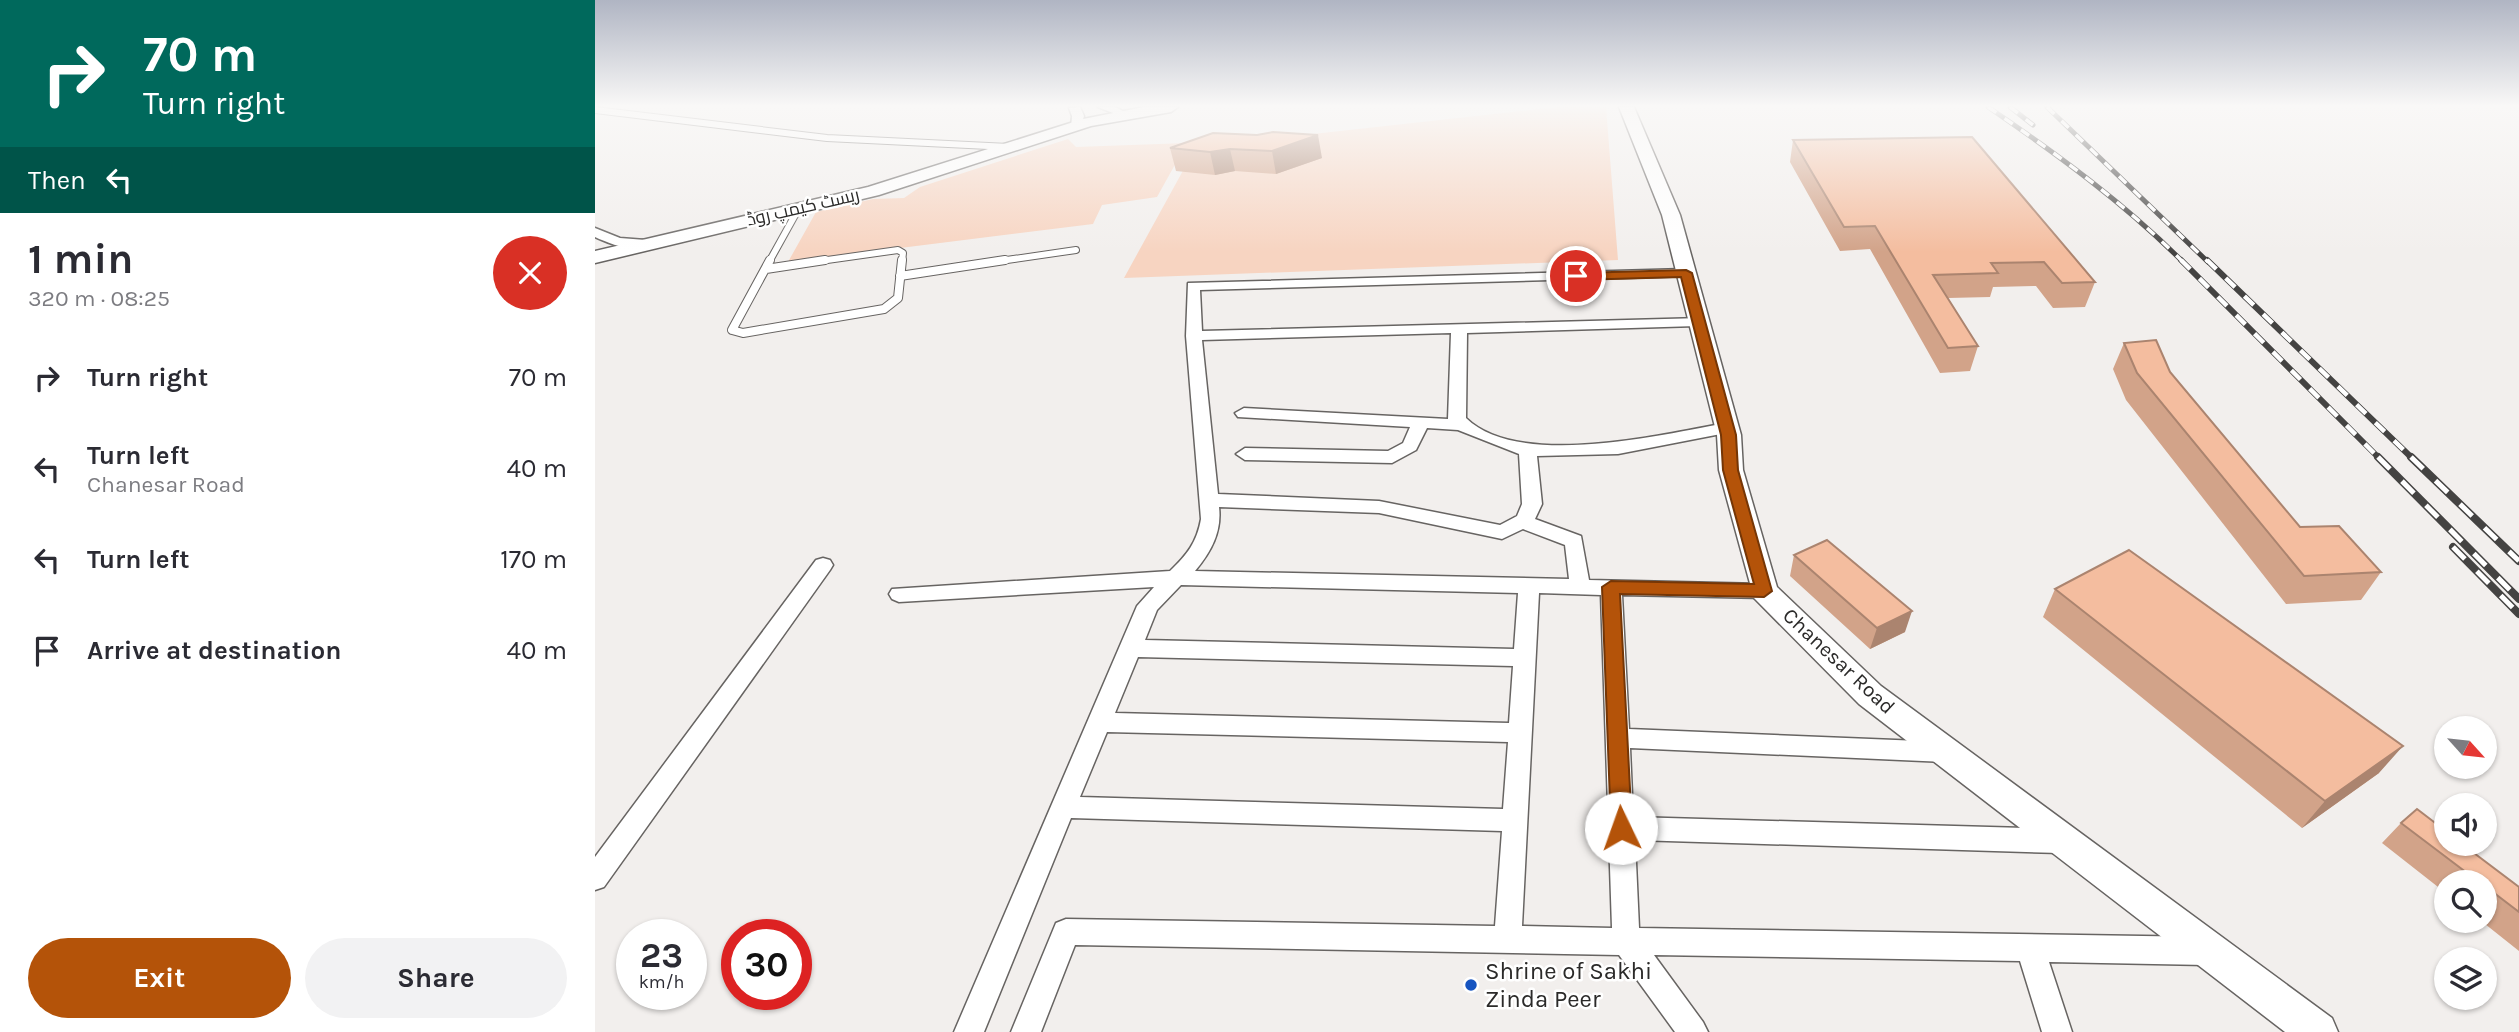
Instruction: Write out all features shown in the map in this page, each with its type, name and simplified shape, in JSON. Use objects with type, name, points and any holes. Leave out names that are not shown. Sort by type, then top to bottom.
[{"type":"street","name":"ریسٹ کیمپ روڈ","points":[[595,257],[927,176],[988,155]]},
{"type":"street","name":"Chanesar Road","points":[[1646,155],[1671,215],[1729,435],[1731,470],[1764,591],[1870,695],[2318,1032]]},
{"type":"street","points":[[595,232],[618,242],[646,244]]},
{"type":"street","points":[[969,1032],[1147,606],[1201,552],[1209,538],[1209,500],[1194,336],[1193,286],[1686,273]]},
{"type":"street","points":[[1194,336],[1697,321]]},
{"type":"street","points":[[1459,328],[1457,419],[1468,430],[1528,451],[1618,448],[1725,428]]},
{"type":"street","points":[[1244,412],[1461,425]]},
{"type":"street","points":[[1245,454],[1392,457],[1410,446],[1421,422]]},
{"type":"street","points":[[1209,500],[1379,507],[1502,533],[1523,522],[1530,512],[1532,504],[1528,451]]},
{"type":"street","points":[[1523,522],[1574,541],[1580,587]]},
{"type":"street","points":[[596,876],[823,565]]},
{"type":"street","points":[[899,594],[1176,578],[1764,591]]},
{"type":"street","points":[[1508,939],[1529,586]]},
{"type":"street","points":[[1611,587],[1626,942],[1693,1032]]},
{"type":"street","points":[[1131,648],[1525,658]]},
{"type":"street","points":[[1098,722],[1520,733]]},
{"type":"street","points":[[1617,738],[1946,752]]},
{"type":"street","points":[[1063,807],[1515,820]]},
{"type":"street","points":[[1621,828],[2065,841]]},
{"type":"street","points":[[1026,1032],[1066,932],[2211,951]]},
{"type":"street","points":[[2030,948],[2057,1032]]},
{"type":"lane","points":[[766,269],[898,250],[903,253],[898,298],[884,309],[756,331],[734,332],[732,330],[799,208]]},
{"type":"lane","points":[[900,276],[1076,250]]},
{"type":"shaded area","points":[[1018,155],[1180,155],[1157,197],[1102,205],[1093,224],[788,262],[816,212],[873,199],[904,198],[920,187]]},
{"type":"shaded area","points":[[1192,155],[1610,155],[1618,260],[1124,278]]},
{"type":"building","points":[[1802,155],[1987,155],[2095,282],[2062,283],[2044,262],[1991,263],[1998,273],[1933,275],[1978,346],[1948,348],[1875,226],[1844,227]]},
{"type":"building","points":[[2156,340],[2170,372],[2300,527],[2339,526],[2381,572],[2304,576],[2137,373],[2124,343]]},
{"type":"building","points":[[1827,540],[1912,611],[1877,628],[1794,555]]},
{"type":"building","points":[[2129,550],[2403,746],[2325,801],[2055,589]]},
{"type":"building","points":[[2417,809],[2434,822],[2434,848],[2401,823]]},
{"type":"building","points":[[2445,856],[2478,856],[2496,870],[2463,870]]},
{"type":"building","points":[[2497,870],[2519,887],[2519,912],[2497,895]]},
{"type":"railway","points":[[2055,155],[2161,240],[2378,457]]},
{"type":"railway","points":[[2097,155],[2208,262]]},
{"type":"railway","points":[[2207,260],[2413,459]]},
{"type":"railway","points":[[2378,457],[2519,599]]},
{"type":"railway","points":[[2411,457],[2519,561]]},
{"type":"railway","points":[[2453,547],[2519,614]]},
{"type":"place","name":"Shrine of Sakhi Zinda Peer","points":[[1471,985]]},
{"type":"route","points":[[1576,276],[1686,273],[1729,435],[1731,470],[1764,591],[1611,587],[1621,828]]}]
